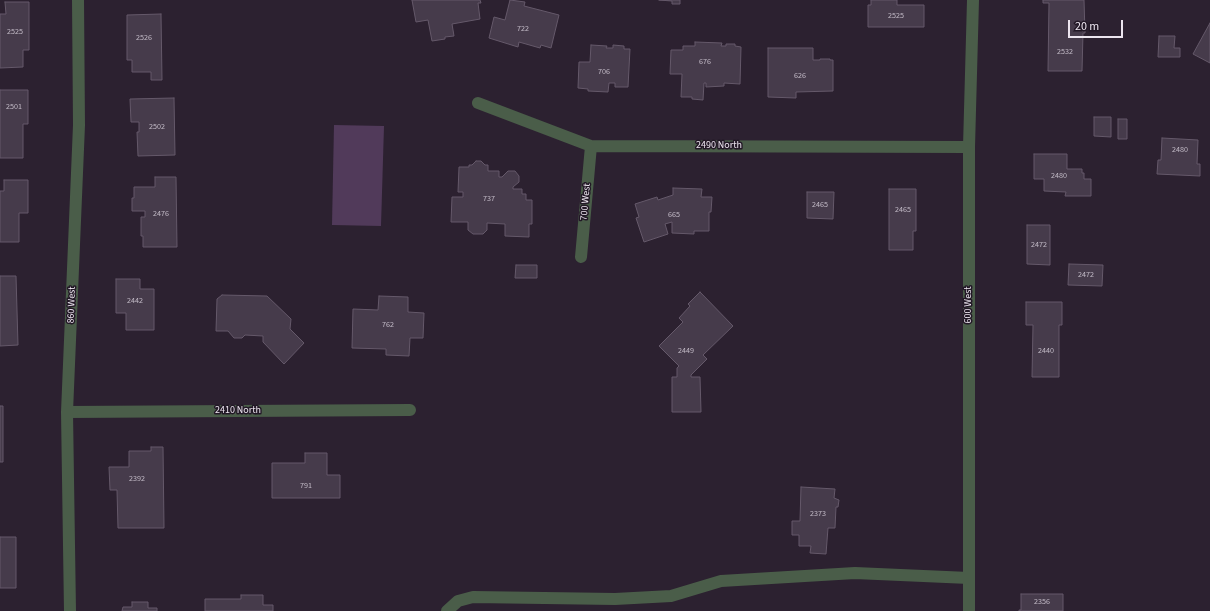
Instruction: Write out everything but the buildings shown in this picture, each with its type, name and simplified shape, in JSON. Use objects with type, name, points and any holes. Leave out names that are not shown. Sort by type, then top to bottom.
[{"type":"street","name":"860 West","points":[[70,611],[67,412],[79,125],[78,0]]},
{"type":"street","name":"600 West","points":[[969,611],[969,147],[972,0]]},
{"type":"street","name":"2490 North","points":[[478,103],[591,146],[969,147]]},
{"type":"street","name":"700 West","points":[[581,257],[591,146]]},
{"type":"street","name":"2410 North","points":[[67,412],[410,410]]},
{"type":"street","points":[[448,611],[458,601],[473,597],[615,599],[671,596],[721,581],[748,579],[855,573],[969,578]]},
{"type":"shaded area","points":[[334,125],[384,126],[381,226],[332,225]]}]
